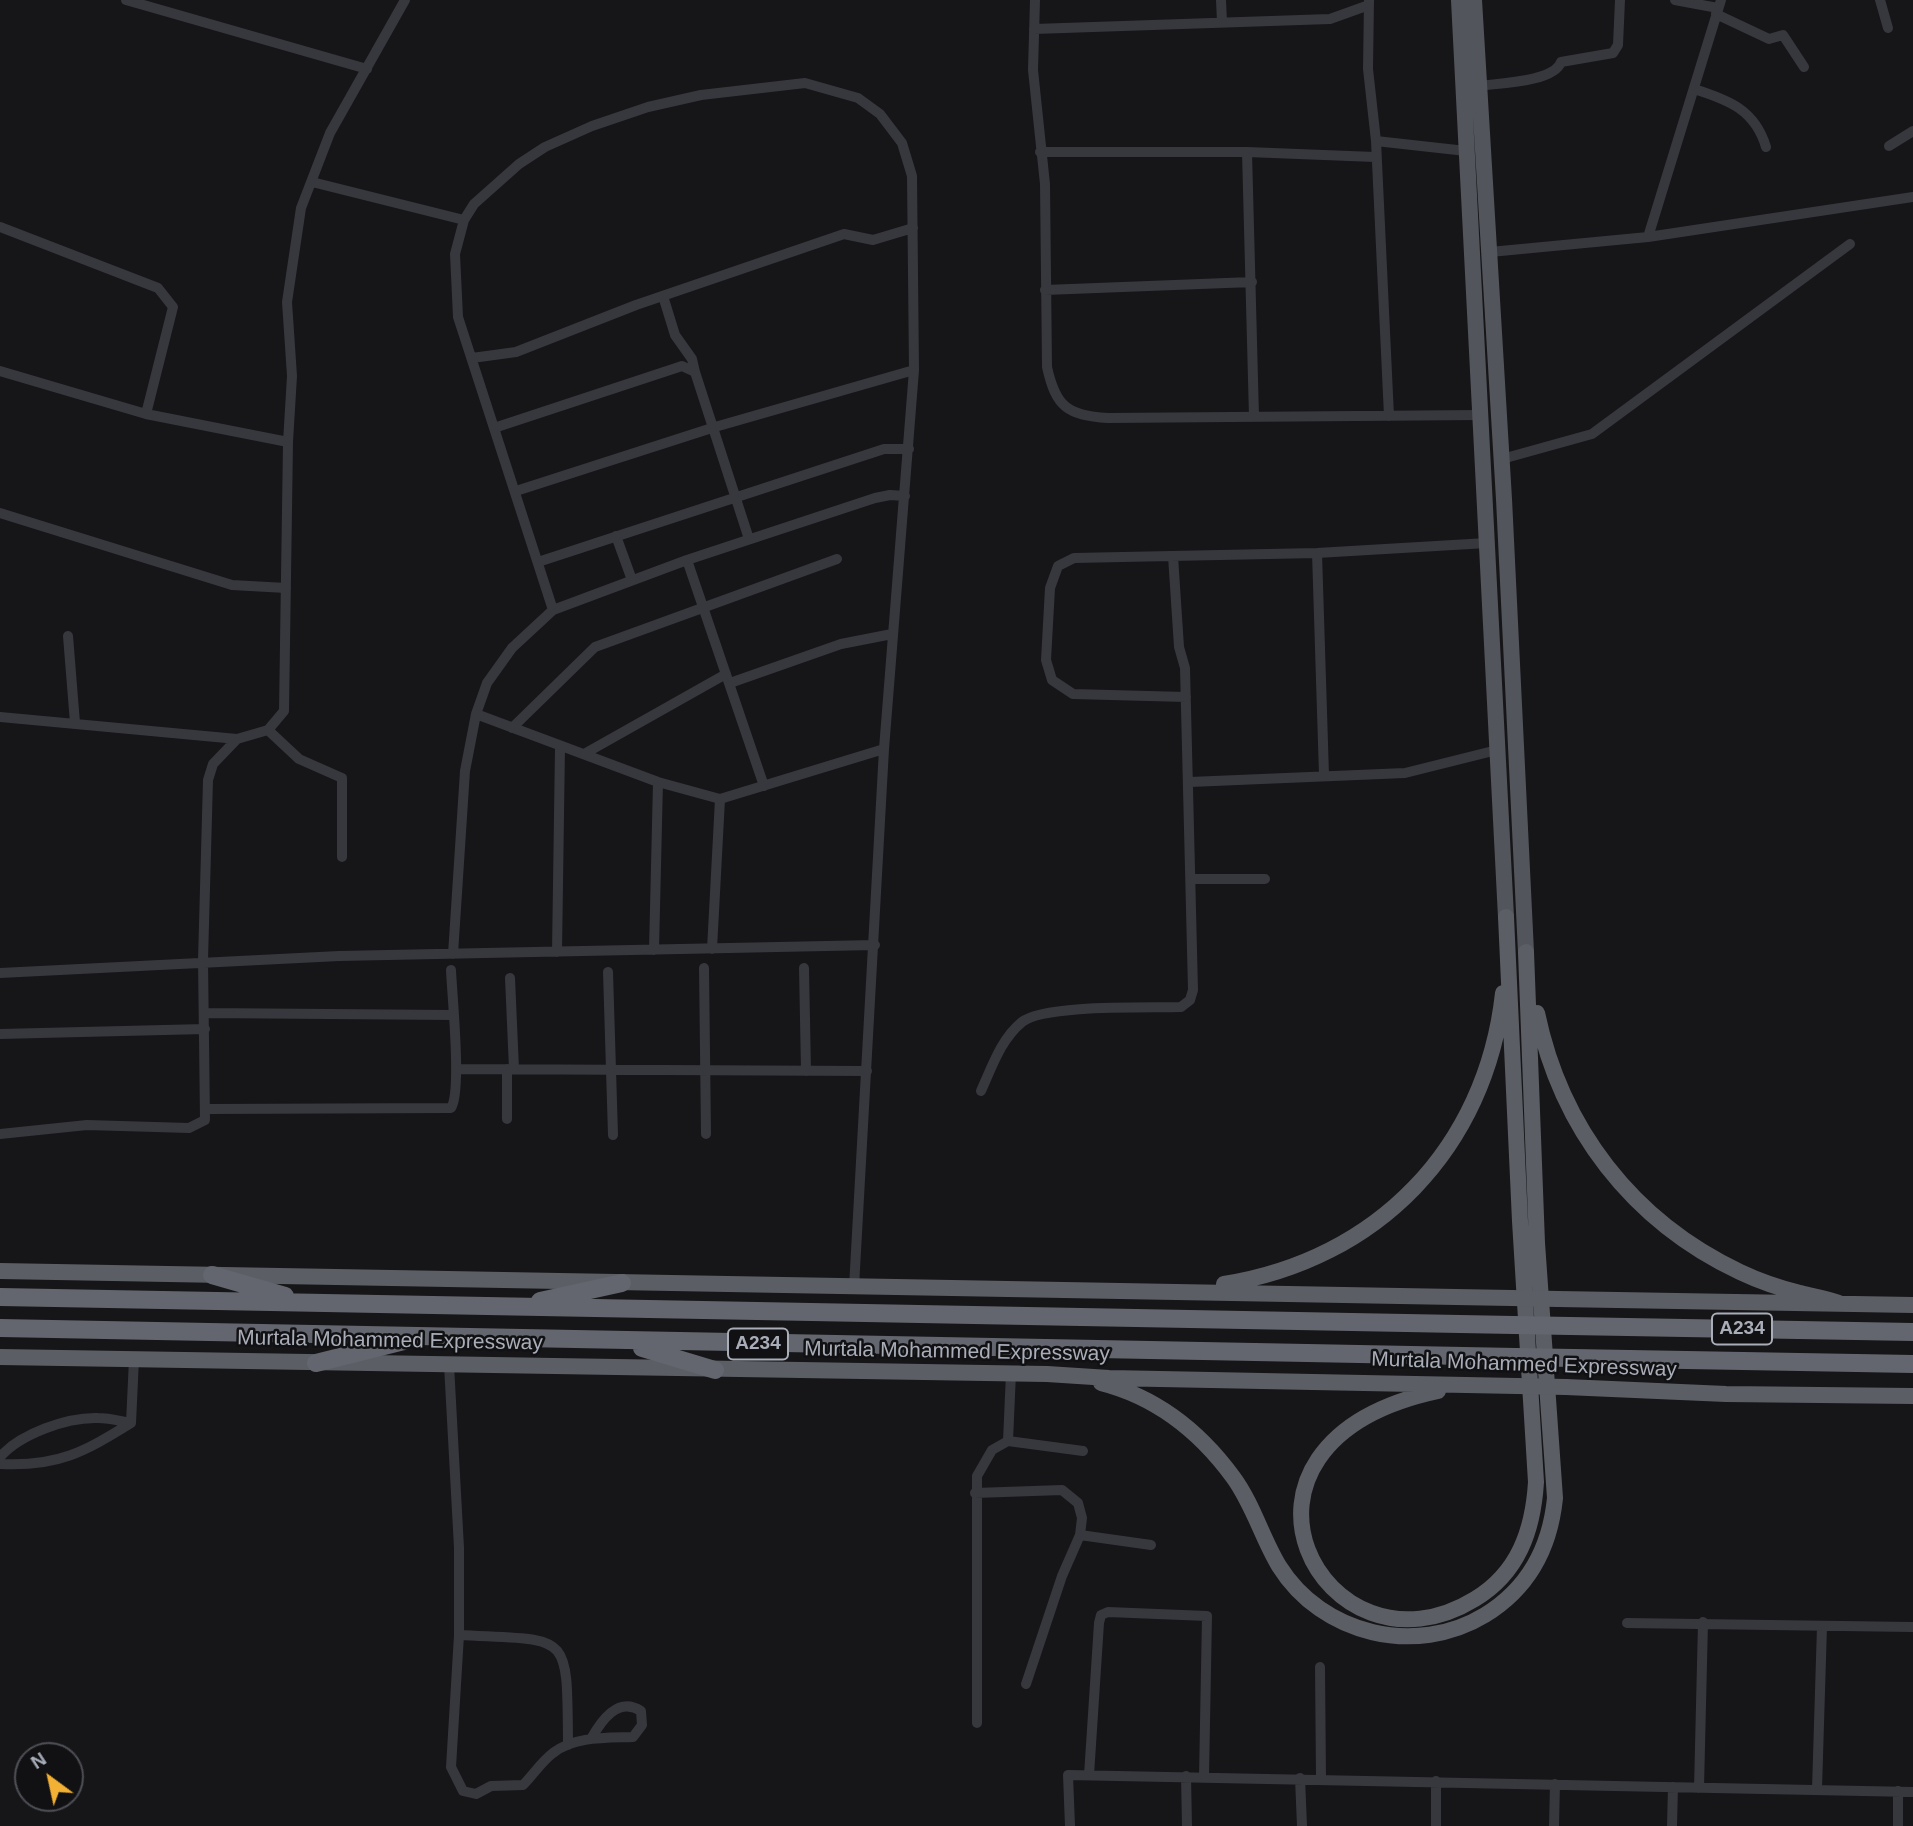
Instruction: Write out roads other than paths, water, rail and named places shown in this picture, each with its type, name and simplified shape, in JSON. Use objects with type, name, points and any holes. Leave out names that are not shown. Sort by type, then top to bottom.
[{"type":"highway","points":[[1174,1290],[1259,1278],[1322,1255],[1375,1223],[1424,1177],[1458,1134],[1485,1072],[1502,1003],[1506,917]]},
{"type":"highway","points":[[1479,1385],[1422,1394],[1369,1414],[1335,1438],[1313,1466],[1306,1481],[1300,1511],[1307,1547],[1325,1580],[1351,1603],[1367,1611],[1402,1618],[1434,1615],[1461,1606],[1499,1581],[1521,1551],[1533,1521],[1536,1482],[1520,1221],[1506,917]]},
{"type":"highway","points":[[1526,952],[1541,1031],[1561,1093],[1577,1126],[1623,1186],[1679,1236],[1709,1256],[1770,1285],[1841,1304]]},
{"type":"highway","points":[[1047,1374],[1114,1386],[1161,1408],[1182,1423],[1234,1478],[1279,1566],[1291,1583],[1323,1611],[1344,1622],[1386,1636],[1429,1636],[1474,1622],[1514,1593],[1545,1549],[1552,1525],[1555,1498],[1537,1243],[1526,952]]},
{"type":"highway","points":[[0,1271],[1913,1305]]},
{"type":"highway","points":[[212,1275],[309,1303]]},
{"type":"highway","points":[[510,1308],[622,1283]]},
{"type":"highway","name":"Murtala Mohammed Expressway","points":[[0,1297],[1913,1332]]},
{"type":"highway","name":"Murtala Mohammed Expressway","points":[[0,1328],[427,1335],[622,1342],[1913,1364]]},
{"type":"highway","points":[[316,1363],[427,1335]]},
{"type":"highway","points":[[622,1342],[715,1370]]},
{"type":"highway","name":"Murtala Mohammed Expressway","points":[[0,1357],[1012,1373],[1109,1378],[1566,1387],[1726,1394],[1913,1396]]},
{"type":"main road","points":[[1459,0],[1506,917]]},
{"type":"main road","points":[[1474,0],[1502,459],[1526,952]]},
{"type":"street","points":[[126,0],[367,69]]},
{"type":"street","points":[[0,717],[237,739],[268,730],[284,711],[288,442],[292,376],[287,302],[301,208],[330,133],[405,0]]},
{"type":"street","points":[[1035,0],[1035,111],[1045,184],[1047,368],[1051,384],[1068,411],[1082,416],[1108,418],[1480,415]]},
{"type":"street","points":[[1222,0],[1222,22]]},
{"type":"street","points":[[1479,86],[1547,76],[1559,69],[1561,62],[1613,53],[1618,45],[1620,0]]},
{"type":"street","points":[[1675,0],[1718,7],[1769,38],[1783,35],[1804,66]]},
{"type":"street","points":[[1880,0],[1888,28]]},
{"type":"street","points":[[1034,29],[1330,19],[1369,3],[1368,69],[1376,141],[1389,415]]},
{"type":"street","points":[[1648,237],[1718,7]]},
{"type":"street","points":[[553,610],[472,358],[456,299],[455,254],[464,219],[474,204],[519,164],[545,147],[592,126],[648,107],[701,95],[805,83],[858,98],[892,127],[902,143],[912,176],[914,370],[884,749],[854,1287]]},
{"type":"street","points":[[1694,89],[1724,98],[1746,112],[1762,134],[1766,147]]},
{"type":"street","points":[[1889,145],[1913,131]]},
{"type":"street","points":[[1376,141],[1466,150]]},
{"type":"street","points":[[1040,152],[1247,152],[1375,157]]},
{"type":"street","points":[[1247,152],[1254,417]]},
{"type":"street","points":[[312,182],[464,219]]},
{"type":"street","points":[[1490,252],[1648,237],[1913,197]]},
{"type":"street","points":[[0,228],[158,288],[167,296],[173,307],[146,415]]},
{"type":"street","points":[[472,358],[516,352],[663,296],[844,234],[873,240],[913,228]]},
{"type":"street","points":[[1502,459],[1592,434],[1850,244]]},
{"type":"street","points":[[1045,290],[1252,282]]},
{"type":"street","points":[[663,296],[675,335],[692,359],[749,539]]},
{"type":"street","points":[[494,428],[682,366],[695,372]]},
{"type":"street","points":[[516,491],[715,427],[914,370]]},
{"type":"street","points":[[0,371],[146,415],[288,442]]},
{"type":"street","points":[[538,562],[884,449],[909,449]]},
{"type":"street","points":[[453,954],[465,771],[480,698],[499,664],[553,610],[687,560],[875,498],[905,496]]},
{"type":"street","points":[[0,513],[232,585],[286,588]]},
{"type":"street","points":[[616,536],[632,580]]},
{"type":"street","points":[[1186,697],[1073,694],[1052,680],[1046,660],[1050,588],[1058,566],[1074,558],[1317,553],[1487,543]]},
{"type":"street","points":[[1317,553],[1324,775]]},
{"type":"street","points":[[981,1091],[1002,1044],[1023,1021],[1033,1015],[1079,1010],[1181,1007],[1190,1000],[1194,990],[1186,697],[1173,556]]},
{"type":"street","points":[[512,728],[585,653],[837,559]]},
{"type":"street","points":[[687,560],[764,786]]},
{"type":"street","points":[[584,754],[728,678],[841,644],[892,634]]},
{"type":"street","points":[[68,636],[75,723]]},
{"type":"street","points":[[476,714],[658,782],[720,799],[884,749]]},
{"type":"street","points":[[268,730],[299,759],[342,778],[342,857]]},
{"type":"street","points":[[0,1134],[87,1125],[189,1128],[205,1121],[207,1109],[203,960],[208,780],[213,764],[237,739]]},
{"type":"street","points":[[557,953],[560,747]]},
{"type":"street","points":[[1190,782],[1405,773],[1497,750]]},
{"type":"street","points":[[653,950],[658,782]]},
{"type":"street","points":[[712,949],[720,799]]},
{"type":"street","points":[[1192,879],[1265,879]]},
{"type":"street","points":[[0,973],[203,960],[874,945]]},
{"type":"street","points":[[704,968],[706,1133]]},
{"type":"street","points":[[804,968],[806,1071]]},
{"type":"street","points":[[207,1109],[447,1110],[454,1105],[456,1069],[451,970]]},
{"type":"street","points":[[608,972],[613,1135]]},
{"type":"street","points":[[507,1119],[511,1069],[510,978]]},
{"type":"street","points":[[204,1013],[453,1014]]},
{"type":"street","points":[[0,1034],[205,1029]]},
{"type":"street","points":[[456,1069],[867,1071]]},
{"type":"street","points":[[131,1423],[134,1359]]},
{"type":"street","points":[[449,1365],[459,1548],[459,1634],[451,1766],[463,1791],[475,1794],[491,1787],[523,1785],[553,1753],[568,1745],[591,1739],[633,1737],[642,1725],[641,1711],[634,1707],[621,1707],[603,1718],[591,1739]]},
{"type":"street","points":[[1008,1441],[1012,1373]]},
{"type":"street","points":[[0,1457],[23,1438],[64,1423],[96,1418],[131,1423]]},
{"type":"street","points":[[0,1464],[28,1466],[60,1461],[83,1453],[131,1423]]},
{"type":"street","points":[[977,1723],[979,1535],[976,1476],[982,1462],[992,1450],[1008,1441],[1083,1451]]},
{"type":"street","points":[[975,1493],[1062,1490],[1078,1503],[1082,1518],[1080,1535],[1062,1576],[1026,1684]]},
{"type":"street","points":[[1080,1535],[1151,1545]]},
{"type":"street","points":[[1090,1775],[1100,1623],[1101,1615],[1108,1612],[1207,1616],[1204,1777]]},
{"type":"street","points":[[1699,1788],[1703,1622]]},
{"type":"street","points":[[1627,1623],[1913,1627]]},
{"type":"street","points":[[1817,1789],[1822,1626]]},
{"type":"street","points":[[459,1634],[536,1638],[556,1648],[567,1671],[568,1745]]},
{"type":"street","points":[[1320,1667],[1321,1779]]},
{"type":"street","points":[[1070,1826],[1068,1775],[1913,1791]]},
{"type":"street","points":[[1186,1776],[1187,1826]]},
{"type":"street","points":[[1300,1778],[1302,1826]]},
{"type":"street","points":[[1436,1781],[1436,1826]]},
{"type":"street","points":[[1554,1826],[1555,1784]]},
{"type":"street","points":[[1672,1826],[1673,1787]]},
{"type":"street","points":[[1898,1791],[1898,1826]]}]
